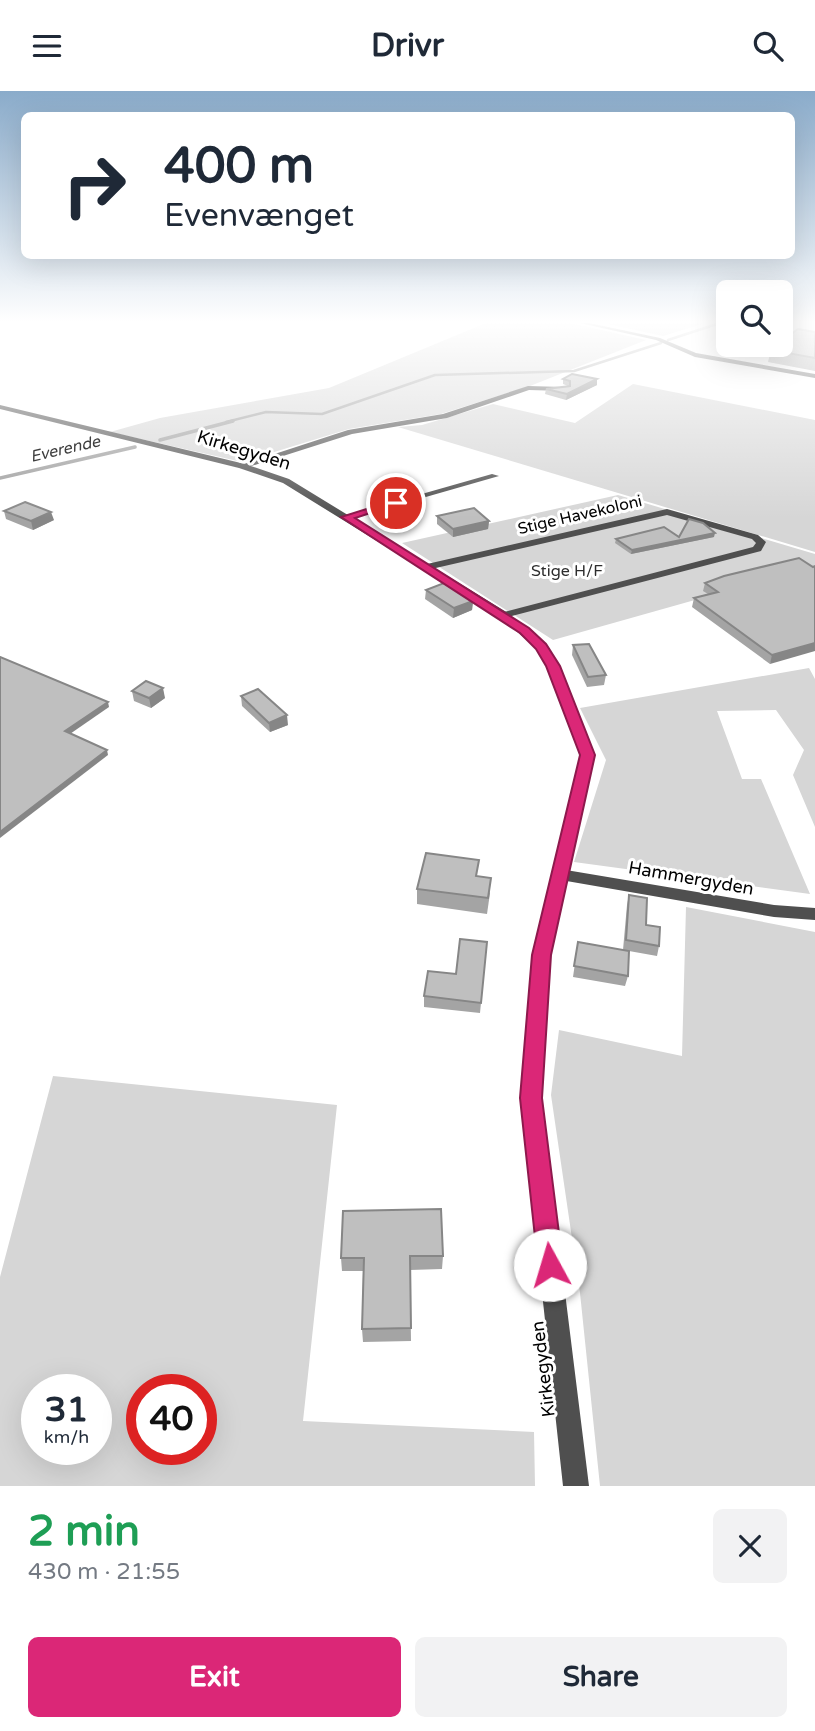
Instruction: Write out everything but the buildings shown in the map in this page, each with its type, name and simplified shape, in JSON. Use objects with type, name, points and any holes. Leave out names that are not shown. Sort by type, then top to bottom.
[{"type":"street","points":[[242,466],[351,432],[444,416],[528,389],[564,389]]},
{"type":"street","name":"Kirkegyden","points":[[0,407],[242,466],[286,481],[504,615],[525,631],[547,657],[565,691],[588,755],[542,955],[531,1098],[576,1486]]},
{"type":"street","points":[[346,517],[495,476]]},
{"type":"street","name":"Stige Havekoloni","points":[[427,567],[667,512],[755,537],[761,542],[757,549],[504,615]]},
{"type":"street","name":"Hammergyden","points":[[560,875],[774,911],[815,914]]},
{"type":"green space","points":[[328,388],[523,388],[441,414],[349,429],[242,462],[110,432],[160,418]]},
{"type":"green space","points":[[627,388],[654,388],[815,420],[815,552],[398,427],[422,425],[493,404],[575,423]]},
{"type":"green space","name":"Stige H/F","points":[[618,495],[815,554],[815,566],[553,640],[402,543]]},
{"type":"green space","points":[[809,668],[815,679],[815,827],[793,775],[804,750],[776,710],[717,711],[742,779],[761,779],[810,894],[574,862],[606,760],[580,708]]},
{"type":"green space","points":[[686,907],[815,932],[815,1486],[600,1486],[580,1293],[551,1095],[559,1030],[682,1056]]},
{"type":"green space","points":[[53,1076],[337,1105],[303,1421],[534,1432],[535,1486],[0,1486],[0,1277]]},
{"type":"waterway","name":"Everende","points":[[226,422],[266,412],[322,414],[397,388]]},
{"type":"waterway","name":"Everende","points":[[160,440],[233,421]]},
{"type":"waterway","name":"Everende","points":[[0,478],[135,447]]},
{"type":"route","points":[[396,503],[346,517],[504,615],[525,631],[541,647],[553,666],[588,755],[542,955],[531,1098],[550,1265]]}]
